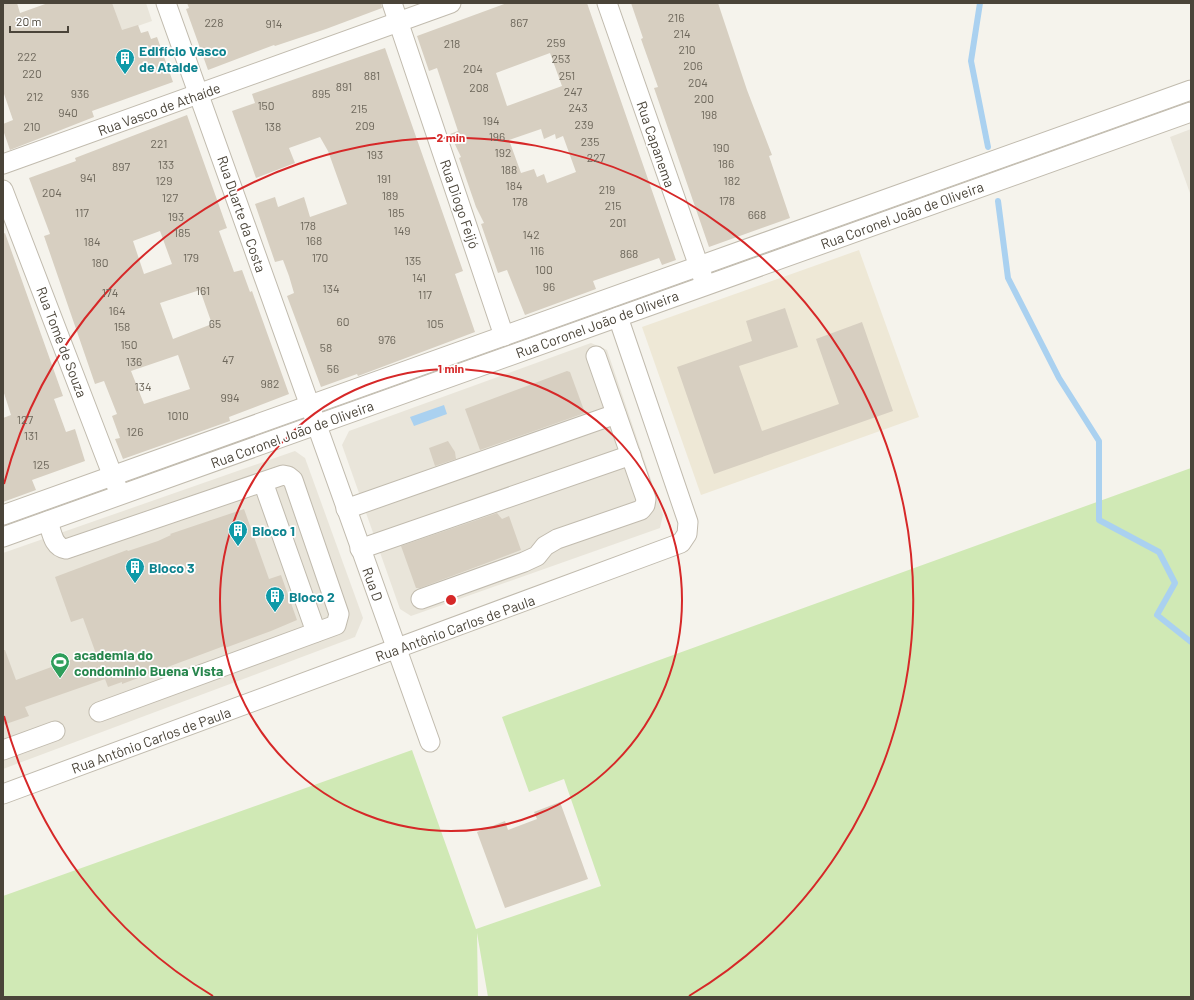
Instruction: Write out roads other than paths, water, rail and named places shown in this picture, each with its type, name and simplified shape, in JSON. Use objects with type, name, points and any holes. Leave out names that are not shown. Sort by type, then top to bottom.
[{"type":"street","name":"Rua Duarte da Costa","points":[[166,3],[316,426]]},
{"type":"street","name":"Rua Diogo Feijó","points":[[392,3],[504,336]]},
{"type":"street","name":"Rua Vasco de Athaíde","points":[[3,164],[199,95],[450,3]]},
{"type":"street","name":"Rua Capanema","points":[[607,3],[705,286]]},
{"type":"street","name":"Rua Coronel João de Oliveira","points":[[3,515],[112,474],[309,406],[1191,90]]},
{"type":"street","name":"Rua Coronel João de Oliveira","points":[[3,537],[1191,112]]},
{"type":"street","name":"Rua Tomé de Souza","points":[[3,190],[120,496]]},
{"type":"street","name":"Rua Antônio Carlos de Paula","points":[[3,794],[681,543],[688,534],[688,522],[618,317]]},
{"type":"street","points":[[421,598],[524,562],[537,556],[550,542],[641,510],[645,505],[646,499],[596,356]]},
{"type":"street","points":[[346,509],[616,414]]},
{"type":"street","name":"Rua D","points":[[316,426],[430,742]]},
{"type":"street","points":[[360,549],[631,455]]},
{"type":"street","points":[[48,521],[56,544],[60,548],[66,549],[283,475],[288,476],[293,480],[339,614],[336,625],[99,712]]},
{"type":"street","points":[[263,482],[316,632]]},
{"type":"street","points":[[3,750],[55,731]]},
{"type":"water","points":[[444,405],[447,414],[414,426],[410,417]]},
{"type":"waterway","points":[[980,3],[971,61],[988,147]]},
{"type":"waterway","points":[[998,201],[1008,278],[1059,378],[1099,441],[1099,520],[1159,552],[1175,583],[1157,615],[1191,642]]},
{"type":"place","name":"Edifício Vasco de Ataide","points":[[125,75]]},
{"type":"place","name":"Bloco 1","points":[[238,547]]},
{"type":"place","name":"Bloco 3","points":[[135,584]]},
{"type":"place","name":"Bloco 2","points":[[275,613]]},
{"type":"place","name":"academia do condominio Buena Vista","points":[[60,679]]}]
